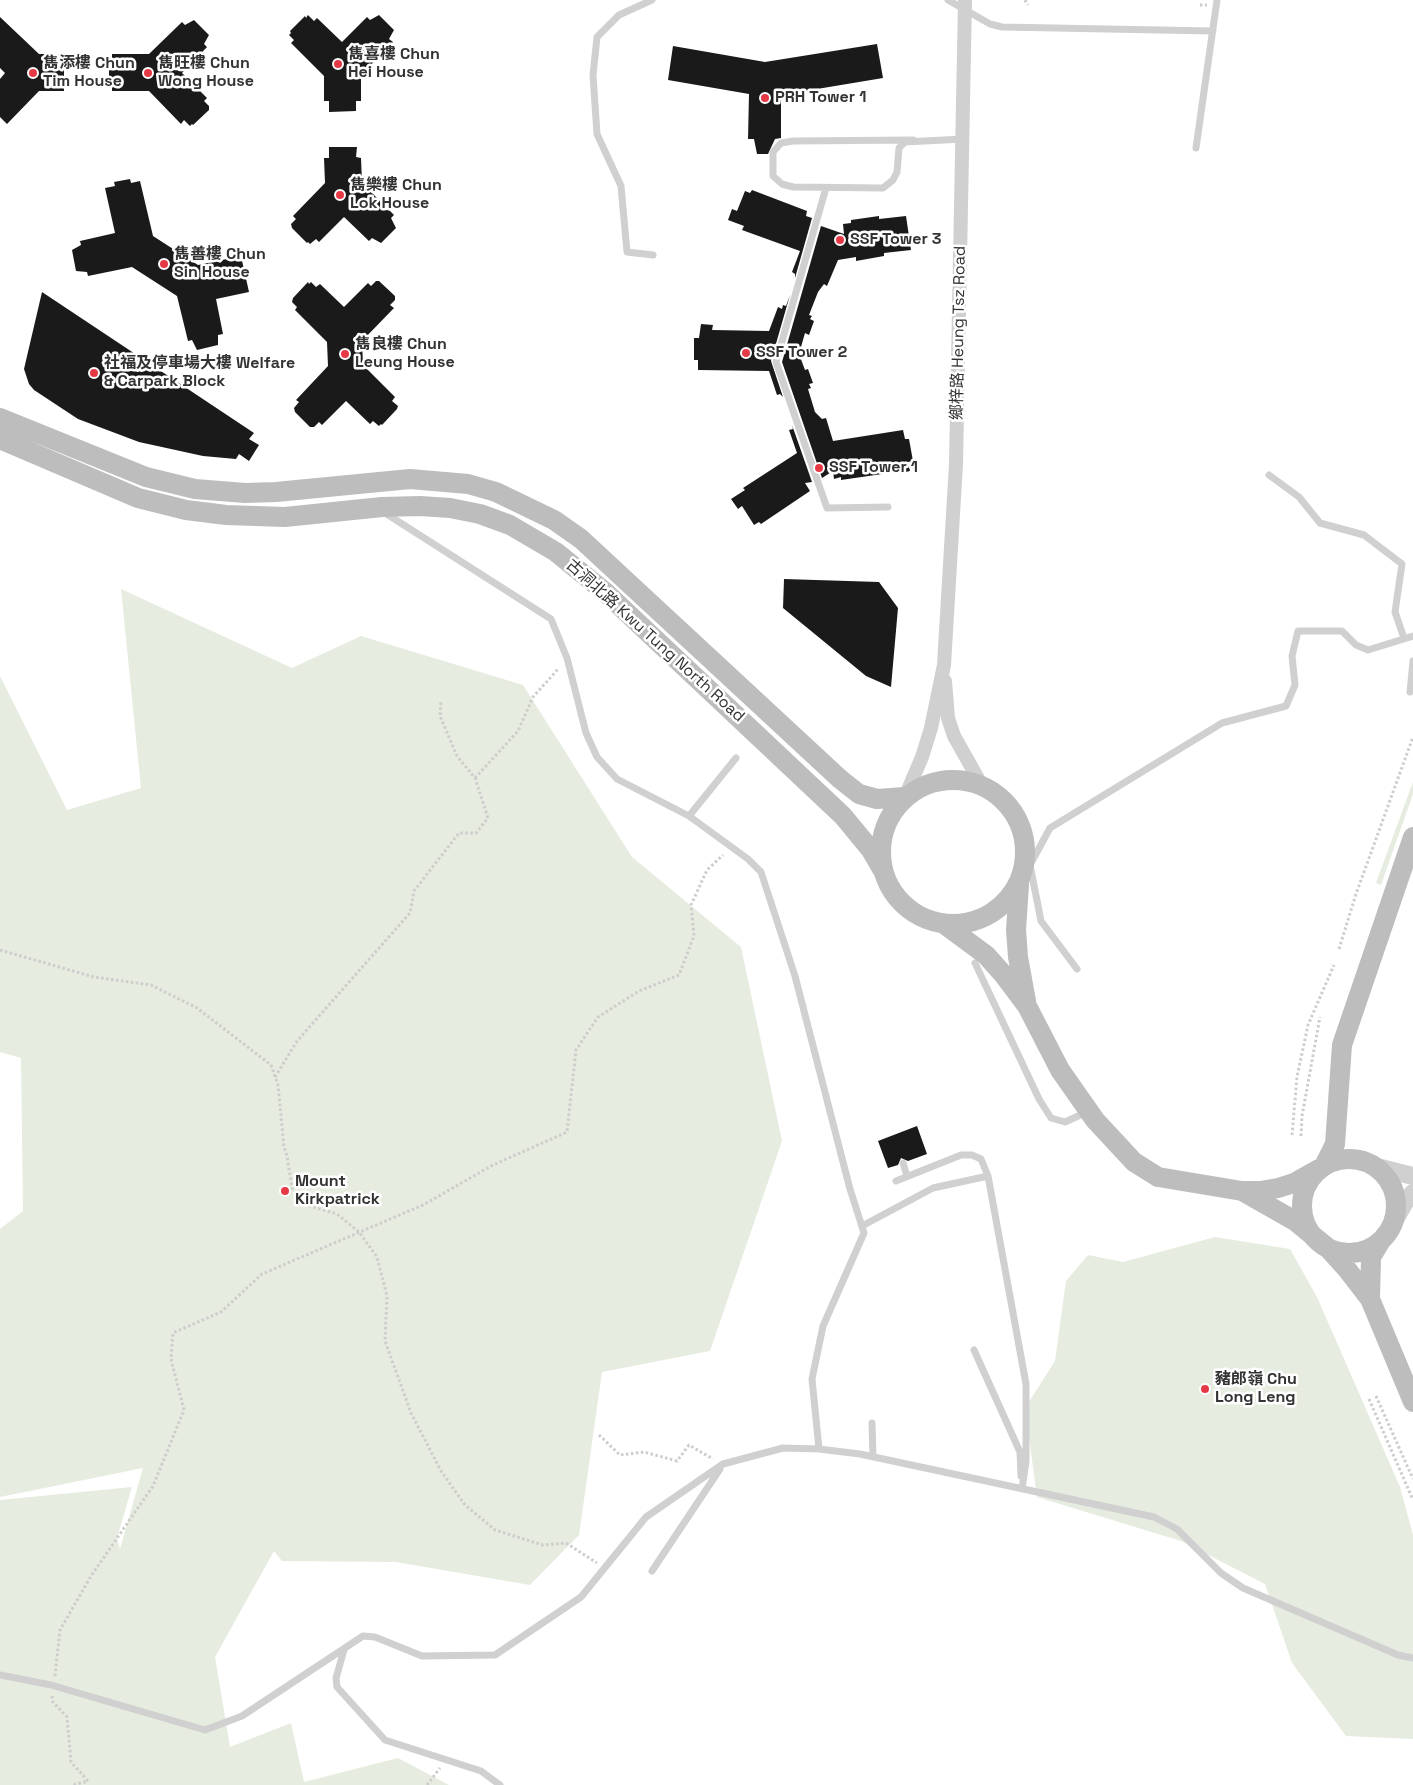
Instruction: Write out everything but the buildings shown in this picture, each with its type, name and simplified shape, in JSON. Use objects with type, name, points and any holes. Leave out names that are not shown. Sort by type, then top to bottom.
[{"type":"main road","name":"古洞北路 Kwu Tung North Road","points":[[0,418],[146,477],[195,489],[245,493],[276,492],[410,479],[468,484],[496,492],[554,520],[581,539],[840,779],[859,794],[877,799],[905,797]]},
{"type":"main road","name":"古洞北路 Kwu Tung North Road","points":[[0,439],[138,498],[186,510],[226,515],[285,517],[382,507],[420,506],[465,511],[510,525],[556,552],[605,592],[843,816],[867,844],[882,869],[889,886],[899,900],[912,912],[928,920],[944,924],[962,924],[979,920],[994,912],[1009,898],[1019,882]]},
{"type":"main road","name":"古洞北路 Kwu Tung North Road","points":[[882,869],[880,850],[884,830],[892,813],[905,797],[923,786],[943,779],[962,779],[980,784],[1002,798],[1011,808],[1023,831],[1025,863],[1019,882],[1016,930],[1018,957],[1027,1006]]},
{"type":"main road","points":[[1413,837],[1342,1045],[1334,1144],[1322,1168],[1309,1181],[1303,1195],[1302,1210],[1306,1226],[1315,1239],[1328,1248],[1370,1299],[1413,1402]]},
{"type":"main road","name":"古洞北路 Kwu Tung North Road","points":[[944,924],[986,955],[1027,1006],[1060,1070],[1089,1110],[1134,1162],[1158,1176],[1242,1191],[1260,1191],[1294,1183],[1332,1161],[1348,1158],[1370,1164],[1388,1178],[1395,1192],[1396,1207],[1393,1223],[1386,1237],[1359,1253],[1343,1253],[1328,1248],[1294,1221],[1242,1191]]},
{"type":"main road","points":[[1337,1109],[1338,1129],[1344,1145],[1350,1152],[1370,1164]]},
{"type":"main road","points":[[1370,1299],[1371,1257],[1380,1242]]},
{"type":"street","name":"鄉梓路 Heung Tsz Road","points":[[965,0],[964,140],[956,464],[944,665],[948,718],[958,745],[980,784]]},
{"type":"street","name":"鄉梓路 Heung Tsz Road","points":[[905,797],[922,757],[931,728],[944,665]]},
{"type":"street","points":[[1370,1164],[1413,1176]]},
{"type":"street","points":[[1393,1223],[1405,1202],[1413,1193]]},
{"type":"lane","points":[[652,0],[619,14],[597,37],[593,75],[597,134],[621,186],[627,252],[653,255]]},
{"type":"lane","points":[[948,0],[990,24],[1002,27],[1213,31]]},
{"type":"lane","points":[[1196,148],[1217,0]]},
{"type":"lane","points":[[913,140],[905,142],[899,148],[897,172],[893,180],[883,188],[793,187],[782,184],[773,176],[773,152],[781,143],[793,140],[913,140],[964,140]]},
{"type":"lane","points":[[826,188],[776,362],[827,508],[888,508]]},
{"type":"lane","points":[[0,429],[4,434],[89,486],[151,506],[213,518],[278,523],[380,512],[388,514],[551,619],[567,658],[586,733],[597,758],[617,779],[689,816],[732,847],[762,872],[771,895],[795,976],[850,1189],[864,1233],[823,1326],[812,1379],[819,1449]]},
{"type":"lane","points":[[1269,475],[1299,497],[1320,523],[1364,534],[1402,564],[1394,612],[1404,638]]},
{"type":"lane","points":[[1077,969],[1041,921],[1030,865],[1050,828],[1222,724],[1286,706],[1295,685],[1292,656],[1298,631],[1342,631],[1356,645],[1368,650],[1413,636]]},
{"type":"lane","points":[[1410,692],[1413,661]]},
{"type":"lane","points":[[689,816],[736,758]]},
{"type":"lane","points":[[975,963],[1039,1099],[1051,1118],[1066,1122],[1079,1117],[1089,1110]]},
{"type":"lane","points":[[896,1181],[966,1155],[981,1159],[988,1176],[1026,1384],[1026,1461],[1022,1489]]},
{"type":"lane","points":[[903,1163],[908,1176]]},
{"type":"lane","points":[[862,1226],[933,1188],[988,1176]]},
{"type":"lane","points":[[974,1350],[1020,1452],[1022,1489]]},
{"type":"lane","points":[[872,1423],[873,1457]]},
{"type":"lane","points":[[0,1675],[51,1686],[205,1730],[242,1716],[363,1636],[376,1637],[422,1656],[495,1655],[581,1598],[646,1517],[723,1464],[783,1448],[819,1449],[873,1457],[1154,1517],[1177,1529],[1221,1573],[1243,1588],[1398,1655],[1413,1658]]},
{"type":"lane","points":[[652,1571],[723,1464]]},
{"type":"lane","points":[[344,1650],[336,1678],[336,1687],[385,1740],[481,1771],[500,1785]]},
{"type":"path","points":[[1025,0],[1028,5]]},
{"type":"path","points":[[475,778],[518,731],[533,697],[567,658]]},
{"type":"path","points":[[275,1077],[297,1042],[410,912],[414,891],[459,833],[476,833],[488,818],[475,778],[457,756],[440,716],[441,701]]},
{"type":"path","points":[[1339,949],[1413,737]]},
{"type":"path","points":[[73,1785],[88,1781],[72,1762],[67,1717],[52,1701],[51,1686],[56,1673],[60,1630],[91,1576],[153,1486],[184,1410],[171,1359],[173,1333],[221,1312],[262,1274],[423,1205],[493,1164],[567,1132],[576,1050],[598,1017],[638,991],[679,975],[694,936],[691,905],[707,870],[732,847]]},
{"type":"path","points":[[0,950],[94,977],[151,985],[197,1008],[271,1065],[278,1085],[284,1147],[292,1188],[307,1205],[337,1214],[359,1232],[377,1256],[386,1296],[385,1341],[411,1413],[442,1471],[465,1505],[496,1530],[543,1545],[566,1543],[604,1568]]},
{"type":"path","points":[[1292,1135],[1297,1077],[1308,1025],[1334,965]]},
{"type":"path","points":[[1301,1136],[1302,1116],[1320,1017]]},
{"type":"path","points":[[1376,1396],[1413,1479]]},
{"type":"path","points":[[1369,1399],[1413,1500]]},
{"type":"path","points":[[599,1435],[620,1455],[644,1452],[677,1461],[688,1445],[723,1464]]},
{"type":"path","points":[[427,1785],[446,1759]]},
{"type":"shaded area","points":[[121,589],[292,668],[361,636],[523,685],[632,857],[741,947],[782,1141],[710,1351],[602,1372],[579,1535],[530,1585],[396,1562],[282,1561],[274,1551],[215,1657],[230,1747],[291,1723],[304,1782],[398,1758],[449,1785],[0,1785],[0,1500],[132,1487],[117,1538],[120,1549],[143,1468],[0,1497],[0,1229],[23,1211],[21,1058],[0,1052],[0,676],[67,810],[141,788]]},
{"type":"shaded area","points":[[1413,782],[1413,794],[1381,885],[1376,883]]},
{"type":"shaded area","points":[[1215,1237],[1290,1249],[1317,1297],[1400,1487],[1413,1535],[1413,1739],[1346,1736],[1292,1663],[1265,1584],[1181,1541],[1037,1497],[1025,1408],[1055,1361],[1066,1281],[1088,1255],[1123,1262]]},
{"type":"place","name":"雋喜樓 Chun Hei House","points":[[338,64]]},
{"type":"place","name":"雋添樓 Chun Tim House","points":[[33,73]]},
{"type":"place","name":"雋旺樓 Chun Wong House","points":[[148,73]]},
{"type":"place","name":"PRH Tower 1","points":[[765,98]]},
{"type":"place","name":"雋樂樓 Chun Lok House","points":[[340,195]]},
{"type":"place","name":"SSF Tower 3","points":[[840,240]]},
{"type":"place","name":"雋善樓 Chun Sin House","points":[[164,264]]},
{"type":"place","name":"SSF Tower 2","points":[[746,353]]},
{"type":"place","name":"雋良樓 Chun Leung House","points":[[345,354]]},
{"type":"place","name":"社福及停車場大樓 Welfare & Carpark Block","points":[[94,373]]},
{"type":"place","name":"SSF Tower 1","points":[[819,468]]},
{"type":"place","name":"Mount Kirkpatrick","points":[[285,1191]]},
{"type":"place","name":"豬郎嶺 Chu Long Leng","points":[[1205,1389]]}]
